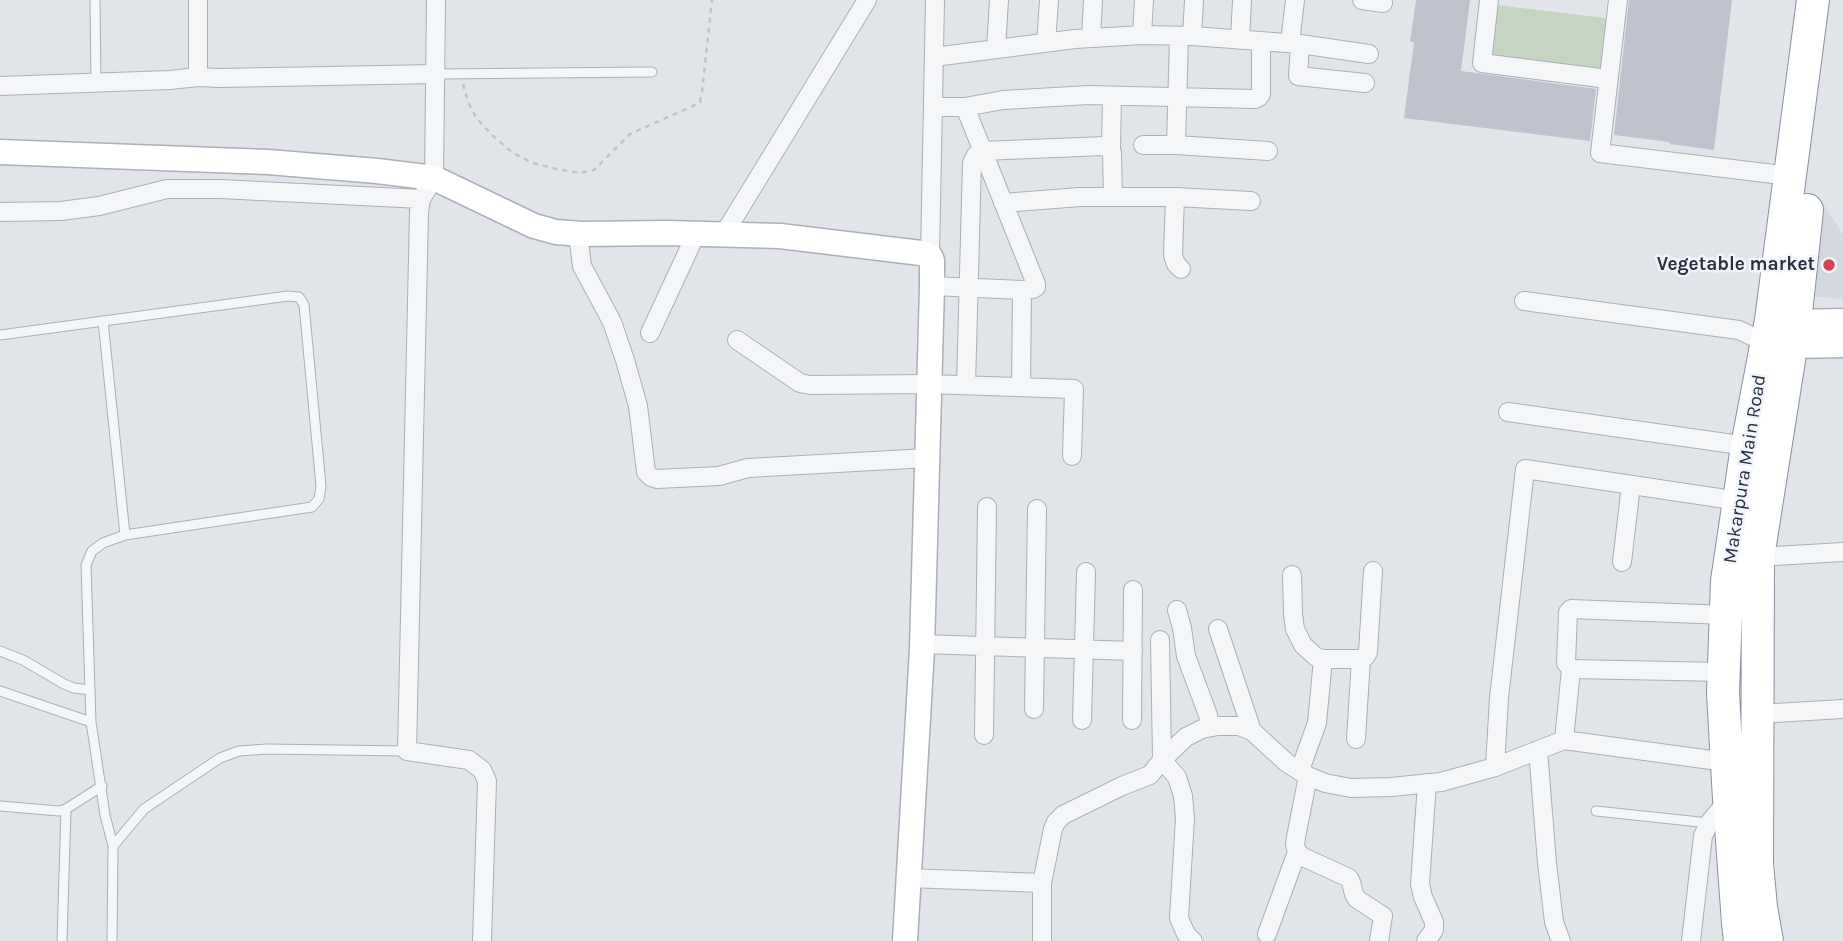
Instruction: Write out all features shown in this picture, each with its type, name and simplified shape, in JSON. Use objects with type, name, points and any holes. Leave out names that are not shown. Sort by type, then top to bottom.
[{"type":"highway","name":"Makarpura Main Road","points":[[1767,941],[1757,864],[1758,557],[1772,332],[1813,0]]},
{"type":"highway","name":"Makarpura Main Road","points":[[1740,941],[1719,811],[1727,762],[1723,693],[1727,581],[1747,446],[1772,332],[1806,219],[1834,0]]},
{"type":"street","points":[[198,0],[198,77]]},
{"type":"street","points":[[436,0],[436,75],[427,188],[407,751],[469,760],[482,770],[487,781],[482,941]]},
{"type":"street","points":[[724,234],[867,0]]},
{"type":"street","points":[[905,941],[922,644],[932,286],[930,256],[935,0]]},
{"type":"street","points":[[996,49],[999,0]]},
{"type":"street","points":[[1046,43],[1049,0]]},
{"type":"street","points":[[1091,38],[1093,0]]},
{"type":"street","points":[[1142,35],[1144,0]]},
{"type":"street","points":[[1176,145],[1177,97],[1185,36],[1194,0]]},
{"type":"street","points":[[1240,40],[1242,0]]},
{"type":"street","points":[[1295,0],[1298,76],[1365,83]]},
{"type":"street","points":[[1362,0],[1383,3]]},
{"type":"street","points":[[1489,0],[1482,63],[1608,79]]},
{"type":"street","points":[[1618,0],[1600,153],[1790,176]]},
{"type":"street","points":[[934,57],[1091,38],[1142,35],[1295,43],[1369,54]]},
{"type":"street","points":[[934,107],[965,107],[1003,100],[1089,95],[1255,99],[1259,97],[1261,41]]},
{"type":"street","points":[[0,86],[198,77],[436,75]]},
{"type":"street","points":[[1112,96],[1113,197]]},
{"type":"street","points":[[932,286],[1022,290],[1036,287],[965,107]]},
{"type":"street","points":[[1143,145],[1268,151]]},
{"type":"street","points":[[966,385],[972,163],[976,155],[982,151],[1105,146],[1111,149]]},
{"type":"street","points":[[0,152],[268,162],[377,171],[556,232],[780,236],[930,256]]},
{"type":"street","points":[[0,212],[61,211],[99,206],[167,190],[427,188]]},
{"type":"street","points":[[1003,203],[1080,197],[1175,197],[1251,201]]},
{"type":"street","points":[[1175,197],[1173,255],[1181,269]]},
{"type":"street","points":[[650,333],[696,233]]},
{"type":"street","points":[[578,234],[582,266],[612,323],[625,360],[638,407],[646,472],[651,477],[719,476],[748,468],[927,458]]},
{"type":"street","points":[[1021,387],[1022,290]]},
{"type":"street","points":[[1524,301],[1772,332],[1843,345]]},
{"type":"street","points":[[1772,332],[1843,321]]},
{"type":"street","points":[[737,340],[800,383],[1074,389],[1072,456]]},
{"type":"street","points":[[1508,412],[1747,446]]},
{"type":"street","points":[[1495,767],[1499,698],[1524,471],[1528,469],[1740,501]]},
{"type":"street","points":[[1622,562],[1631,485]]},
{"type":"street","points":[[984,735],[988,507]]},
{"type":"street","points":[[1034,709],[1037,509]]},
{"type":"street","points":[[1758,557],[1843,552]]},
{"type":"street","points":[[1292,575],[1295,629],[1303,645],[1316,657],[1323,659],[1361,659],[1367,652],[1373,571]]},
{"type":"street","points":[[1083,720],[1086,572]]},
{"type":"street","points":[[1132,720],[1133,590]]},
{"type":"street","points":[[1564,740],[1570,669],[1566,663],[1568,612],[1571,609],[1726,615]]},
{"type":"street","points":[[1177,610],[1186,656],[1210,727]]},
{"type":"street","points":[[1217,629],[1252,731]]},
{"type":"street","points":[[1160,640],[1162,760],[1177,777],[1183,796],[1185,818],[1179,918],[1186,934],[1193,941]]},
{"type":"street","points":[[922,644],[1133,650]]},
{"type":"street","points":[[1323,659],[1317,723],[1304,773],[1295,845],[1297,852],[1303,857],[1349,878],[1357,898],[1383,916],[1379,941]]},
{"type":"street","points":[[1356,739],[1361,659]]},
{"type":"street","points":[[1570,669],[1724,672]]},
{"type":"street","points":[[1758,714],[1843,709]]},
{"type":"street","points":[[1042,941],[1042,883],[1056,822],[1063,815],[1150,775],[1186,737],[1202,729],[1239,726],[1252,731],[1287,763],[1304,773],[1325,783],[1352,788],[1441,782],[1495,767],[1564,740],[1727,762]]},
{"type":"street","points":[[1538,750],[1546,863],[1555,922],[1561,941]]},
{"type":"street","points":[[1426,941],[1434,930],[1434,922],[1420,884],[1427,783]]},
{"type":"street","points":[[1691,941],[1703,836],[1719,811]]},
{"type":"street","points":[[1267,934],[1297,852]]},
{"type":"street","points":[[908,878],[1042,883]]},
{"type":"lane","points":[[95,0],[96,82]]},
{"type":"lane","points":[[436,75],[652,72]]},
{"type":"lane","points":[[0,335],[288,296],[299,298],[304,305],[321,486],[319,499],[312,507],[125,535],[103,543],[92,551],[86,565],[91,722],[105,815],[113,846],[112,941]]},
{"type":"lane","points":[[103,321],[125,535]]},
{"type":"lane","points":[[0,651],[23,660],[64,684],[90,690]]},
{"type":"lane","points":[[0,691],[91,722]]},
{"type":"lane","points":[[113,846],[144,809],[220,758],[239,751],[407,751]]},
{"type":"lane","points":[[0,806],[59,811],[102,786]]},
{"type":"lane","points":[[62,941],[66,809]]},
{"type":"lane","points":[[1597,811],[1719,811]]},
{"type":"path","points":[[460,74],[468,102],[477,119],[513,153],[533,163],[556,169],[580,173],[594,170],[630,134],[699,102],[712,0]]},
{"type":"shaded area","name":"Vegetable market","points":[[1822,202],[1843,234],[1843,299],[1811,296]]},
{"type":"green space","points":[[1496,5],[1606,18],[1600,70],[1490,57]]},
{"type":"building","points":[[1416,0],[1470,0],[1461,71],[1596,89],[1590,141],[1404,118],[1414,42],[1410,42]]},
{"type":"building","points":[[1629,0],[1732,0],[1714,150],[1614,135]]},
{"type":"place","name":"Vegetable market","points":[[1829,265]]}]
